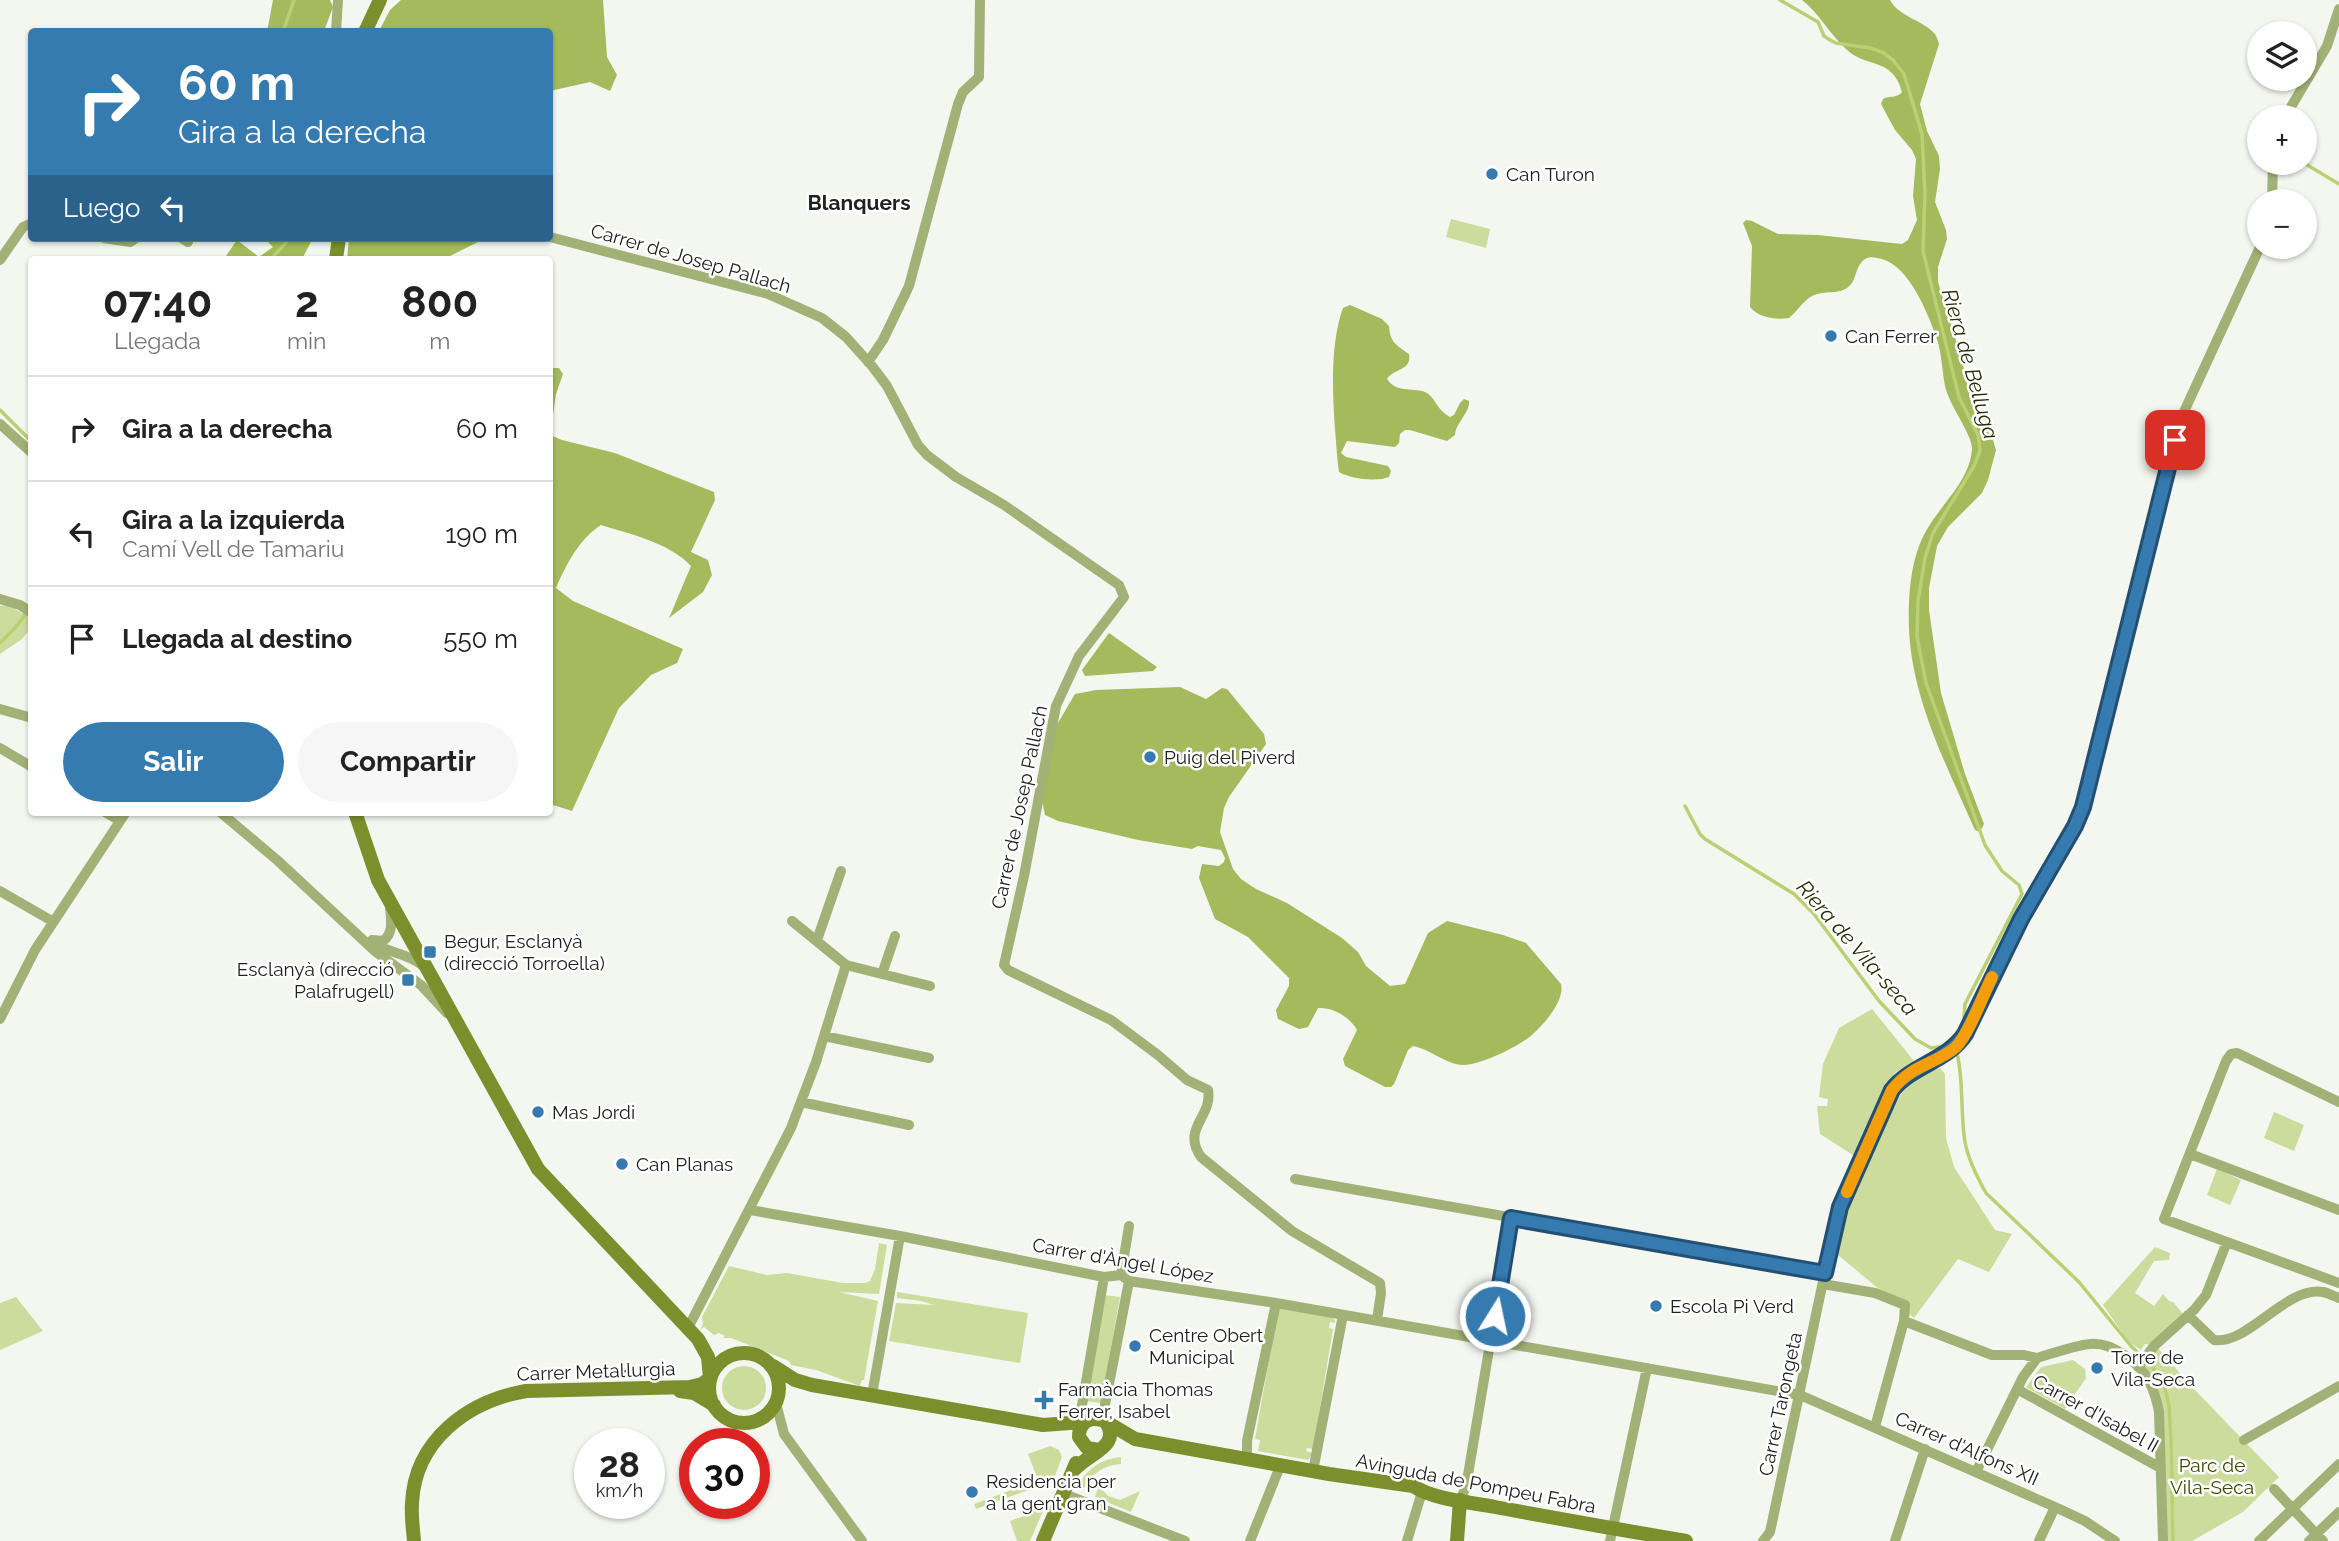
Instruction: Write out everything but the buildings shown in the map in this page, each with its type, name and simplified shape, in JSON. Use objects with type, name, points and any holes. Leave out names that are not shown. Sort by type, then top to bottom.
[{"type":"street","points":[[336,28],[338,0]]},
{"type":"street","points":[[365,28],[370,7],[379,0]]},
{"type":"street","points":[[868,362],[883,340],[904,298],[958,104],[963,92],[979,77],[980,0]]},
{"type":"street","points":[[2292,105],[2327,46],[2339,9]]},
{"type":"street","points":[[0,260],[23,227],[28,225]]},
{"type":"street","name":"Carrer de Josep Pallach","points":[[553,238],[768,294],[822,318],[846,337],[887,386],[927,456],[956,477],[1004,505],[1119,585],[1124,594],[1121,602],[1079,656],[1056,706],[1024,876],[1004,961],[1005,968],[1111,1020],[1187,1080],[1209,1090],[1209,1099],[1193,1137],[1194,1146],[1201,1157],[1292,1231],[1380,1283],[1377,1320]]},
{"type":"street","name":"Carrer Tarongeta","points":[[1763,1541],[1770,1532],[1840,1207],[1892,1090],[1901,1078],[1957,1045],[1965,1034],[2021,919],[2075,826],[2083,807],[2138,581],[2182,416],[2254,259]]},
{"type":"street","points":[[0,424],[28,449]]},
{"type":"street","points":[[0,599],[28,610]]},
{"type":"street","points":[[0,709],[28,717]]},
{"type":"street","points":[[0,748],[28,765]]},
{"type":"street","points":[[0,1019],[52,921],[123,816]]},
{"type":"street","points":[[225,816],[376,952],[421,985],[460,1028]]},
{"type":"street","points":[[356,816],[378,880],[538,1170],[693,1334],[708,1357],[709,1391],[713,1405],[727,1419],[746,1423],[769,1413],[778,1398],[812,1385]]},
{"type":"street","points":[[817,940],[841,871]]},
{"type":"street","points":[[0,891],[52,921]]},
{"type":"street","points":[[363,938],[383,941],[388,937],[391,919],[389,900]]},
{"type":"street","points":[[792,921],[846,965],[930,986]]},
{"type":"street","points":[[882,974],[895,936]]},
{"type":"street","points":[[363,938],[382,948],[412,957],[430,973]]},
{"type":"street","points":[[399,967],[410,961],[414,953],[411,939]]},
{"type":"street","points":[[693,1334],[750,1210],[792,1128],[846,965]]},
{"type":"street","points":[[824,1036],[929,1058]]},
{"type":"street","points":[[2339,1102],[2237,1053],[2231,1054],[2165,1219],[2339,1283]]},
{"type":"street","points":[[801,1102],[909,1125]]},
{"type":"street","points":[[2190,1154],[2339,1210]]},
{"type":"street","points":[[1295,1179],[1825,1273]]},
{"type":"street","name":"Carrer d'Àngel López","points":[[750,1210],[900,1236],[1104,1277],[1125,1278],[1276,1303],[1647,1368]]},
{"type":"street","points":[[1457,1541],[1460,1500],[1465,1487],[1511,1218]]},
{"type":"street","points":[[1103,1420],[1125,1278],[1129,1226]]},
{"type":"street","points":[[872,1395],[900,1236]]},
{"type":"street","points":[[2138,1367],[2154,1346],[2206,1295],[2227,1242]]},
{"type":"street","points":[[1085,1421],[1080,1417],[1104,1277]]},
{"type":"street","points":[[1823,1284],[1875,1293],[1905,1305],[1904,1321],[1875,1427]]},
{"type":"street","points":[[2188,1315],[2214,1340],[2220,1341],[2250,1328],[2282,1305],[2309,1293],[2322,1292],[2339,1298]]},
{"type":"street","points":[[1247,1459],[1247,1441],[1276,1303]]},
{"type":"street","points":[[1313,1471],[1343,1315]]},
{"type":"street","points":[[1904,1321],[1992,1355],[2024,1355],[2037,1358],[2090,1344],[2107,1345],[2138,1367],[2155,1395],[2159,1412],[2163,1541]]},
{"type":"street","points":[[693,1334],[738,1352],[764,1358],[795,1380],[812,1385],[1029,1423],[1055,1426],[1095,1418],[1103,1420],[1111,1431],[1103,1447],[1082,1460],[1075,1469]]},
{"type":"street","points":[[710,1378],[715,1367],[738,1352]]},
{"type":"street","points":[[1976,1472],[2017,1389],[2037,1358]]},
{"type":"street","points":[[773,1366],[778,1377],[778,1398],[784,1434],[862,1541]]},
{"type":"street","points":[[1612,1535],[1647,1368]]},
{"type":"street","name":"Carrer d'Alfons XII","points":[[1647,1368],[1800,1395],[2055,1507],[2085,1521],[2115,1541]]},
{"type":"street","name":"Carrer Metal·lurgia","points":[[417,1541],[412,1501],[424,1461],[433,1443],[446,1429],[479,1405],[505,1395],[526,1391],[690,1387],[702,1384],[710,1378]]},
{"type":"street","points":[[2244,1440],[2339,1386]]},
{"type":"street","name":"Carrer d'Isabel II","points":[[2017,1389],[2159,1467]]},
{"type":"street","name":"Carrer Metal·lurgia","points":[[417,1541],[417,1501],[424,1475],[440,1444],[450,1432],[484,1408],[522,1397],[677,1391],[694,1393],[713,1405]]},
{"type":"street","name":"Avinguda de Pompeu Fabra","points":[[1103,1420],[1135,1439],[1413,1486],[1422,1492],[1612,1535],[1685,1541]]},
{"type":"street","points":[[1043,1541],[1075,1469],[1081,1443],[1079,1432],[1085,1421]]},
{"type":"street","points":[[1055,1426],[1092,1450],[1103,1447]]},
{"type":"street","name":"Avinguda de Pompeu Fabra","points":[[1103,1447],[1135,1439]]},
{"type":"street","points":[[1895,1541],[1925,1449]]},
{"type":"street","points":[[1250,1541],[1281,1464]]},
{"type":"street","points":[[2259,1541],[2339,1464]]},
{"type":"street","points":[[2274,1489],[2316,1539],[2339,1512]]},
{"type":"street","points":[[1407,1541],[1422,1492]]},
{"type":"street","points":[[1064,1494],[1171,1538],[1185,1541]]},
{"type":"street","points":[[2039,1541],[2055,1507]]},
{"type":"green space","points":[[273,0],[330,0],[333,7],[325,28],[268,28]]},
{"type":"green space","points":[[401,0],[603,0],[607,57],[617,75],[610,91],[590,82],[553,90],[553,28],[381,28],[390,10]]},
{"type":"green space","points":[[1802,0],[1890,0],[1899,11],[1930,29],[1939,44],[1920,104],[1927,131],[1939,156],[1940,169],[1935,202],[1947,239],[1938,267],[1938,282],[1962,360],[1971,403],[1996,450],[1982,493],[1948,527],[1937,546],[1929,588],[1929,610],[1941,693],[1965,774],[1984,824],[1980,832],[1975,830],[1924,707],[1909,629],[1911,579],[1916,554],[1932,521],[1961,482],[1972,449],[1969,436],[1947,394],[1939,345],[1929,317],[1917,293],[1901,271],[1882,259],[1872,257],[1860,264],[1847,288],[1812,296],[1789,318],[1768,317],[1758,314],[1750,307],[1752,246],[1743,223],[1746,220],[1778,234],[1818,235],[1902,244],[1908,240],[1917,220],[1913,196],[1916,159],[1895,130],[1881,104],[1883,99],[1902,92],[1898,81],[1886,68],[1854,56]]},
{"type":"green space","points":[[1451,219],[1490,229],[1486,248],[1446,237]]},
{"type":"green space","points":[[236,242],[240,242],[258,256],[226,256]]},
{"type":"green space","points":[[268,242],[311,242],[304,256],[260,256],[273,247]]},
{"type":"green space","points":[[349,242],[478,242],[450,256],[347,256]]},
{"type":"green space","points":[[1350,305],[1382,319],[1389,326],[1394,343],[1409,354],[1408,364],[1387,379],[1391,383],[1398,388],[1427,393],[1450,417],[1464,399],[1469,401],[1455,435],[1447,441],[1405,430],[1400,434],[1399,443],[1395,447],[1347,441],[1341,453],[1346,457],[1388,466],[1391,471],[1389,477],[1384,479],[1364,479],[1339,472],[1333,365],[1338,325],[1343,308]]},
{"type":"green space","points":[[553,368],[559,368],[563,374],[553,414]]},
{"type":"green space","points":[[553,436],[615,453],[714,492],[715,500],[691,552],[708,560],[712,575],[703,592],[669,618],[691,566],[672,551],[637,536],[601,525],[580,545],[560,579],[556,588],[573,601],[683,649],[677,663],[651,675],[619,708],[572,811],[553,805]]},
{"type":"green space","points":[[8,605],[28,617],[28,632],[0,654],[0,606]]},
{"type":"green space","points":[[1109,633],[1157,667],[1153,671],[1085,676],[1082,670]]},
{"type":"green space","points":[[1180,687],[1206,699],[1222,688],[1227,689],[1264,734],[1266,744],[1224,808],[1220,832],[1233,869],[1241,879],[1287,903],[1342,938],[1358,952],[1366,966],[1390,986],[1405,984],[1428,933],[1447,921],[1526,943],[1561,984],[1557,1004],[1538,1029],[1510,1049],[1489,1059],[1463,1065],[1413,1046],[1408,1050],[1394,1084],[1385,1087],[1345,1066],[1343,1059],[1357,1030],[1340,1014],[1318,1008],[1308,1027],[1299,1029],[1278,1019],[1276,1010],[1289,986],[1289,978],[1248,937],[1215,919],[1199,878],[1202,864],[1219,866],[1224,862],[1221,850],[1198,846],[1192,849],[1138,840],[1058,821],[1045,815],[1042,800],[1055,728],[1075,694],[1096,690]]},
{"type":"green space","points":[[1872,1009],[1914,1061],[1896,1072],[1887,1084],[1856,1157],[1820,1134],[1817,1106],[1827,1106],[1828,1099],[1819,1097],[1823,1064],[1839,1028]]},
{"type":"green space","points":[[1940,1068],[1945,1074],[1946,1138],[1954,1167],[1995,1230],[2012,1234],[1989,1272],[1958,1259],[1914,1318],[1832,1250],[1853,1190],[1900,1096],[1918,1079]]},
{"type":"green space","points":[[2274,1112],[2304,1125],[2294,1151],[2264,1138]]},
{"type":"green space","points":[[2217,1169],[2241,1180],[2230,1205],[2207,1195]]},
{"type":"green space","points":[[879,1243],[887,1245],[879,1294],[839,1292],[878,1301],[864,1380],[860,1386],[816,1370],[791,1365],[789,1361],[731,1338],[723,1338],[725,1336],[719,1333],[714,1335],[704,1327],[700,1330],[702,1317],[729,1266],[767,1275],[787,1273],[843,1283],[865,1283],[870,1281],[875,1269]]},
{"type":"green space","points":[[2155,1247],[2170,1253],[2169,1260],[2154,1261],[2135,1293],[2154,1306],[2163,1294],[2184,1315],[2151,1345],[2145,1344],[2141,1350],[2129,1342],[2103,1305]]},
{"type":"green space","points":[[897,1292],[1028,1313],[1020,1363],[889,1341],[896,1303],[934,1305],[897,1298]]},
{"type":"green space","points":[[1104,1295],[1120,1297],[1101,1403],[1086,1401]]},
{"type":"green space","points":[[16,1297],[43,1331],[0,1350],[0,1303]]},
{"type":"green space","points":[[1281,1309],[1331,1317],[1335,1320],[1335,1323],[1330,1322],[1329,1328],[1333,1329],[1313,1449],[1307,1448],[1306,1451],[1313,1453],[1308,1460],[1258,1451],[1260,1440],[1255,1439],[1276,1319]]},
{"type":"green space","name":"Parc de Vila-Seca","points":[[2158,1348],[2279,1477],[2243,1512],[2192,1541],[2167,1541],[2162,1407],[2142,1367]]},
{"type":"green space","points":[[2073,1360],[2085,1369],[2086,1378],[2065,1409],[2026,1387],[2041,1367]]},
{"type":"green space","points":[[744,1366],[760,1372],[766,1388],[760,1404],[744,1410],[728,1404],[722,1388],[728,1372]]},
{"type":"green space","points":[[1050,1446],[1059,1450],[1062,1457],[1053,1481],[976,1509],[974,1504],[1038,1480],[1028,1454]]},
{"type":"green space","points":[[1121,1457],[1121,1464],[1104,1468],[1091,1478],[1084,1488],[1079,1486],[1095,1465]]},
{"type":"green space","points":[[1099,1486],[1108,1496],[1120,1500],[1140,1491],[1131,1512],[1095,1497]]},
{"type":"green space","points":[[1049,1497],[1030,1541],[1017,1541],[1010,1521],[1029,1514],[1026,1506]]},
{"type":"waterway","points":[[284,28],[294,0]]},
{"type":"waterway","name":"Riera de Belluga","points":[[1780,0],[1818,22],[1824,36],[1830,40],[1882,52],[1893,60],[1904,74],[1922,134],[1925,193],[1923,251],[1959,397],[1978,435],[1980,451],[1974,466],[1933,533],[1925,558],[1918,601],[1917,637],[1926,683],[1985,845],[2002,871],[2019,885],[2022,894],[1965,1004],[1964,1017]]},
{"type":"waterway","points":[[2317,171],[2339,184]]},
{"type":"waterway","points":[[274,256],[286,242]]},
{"type":"waterway","points":[[0,410],[28,438]]},
{"type":"waterway","points":[[0,643],[28,610]]},
{"type":"waterway","name":"Riera de Vila-seca","points":[[1685,806],[1705,839],[1794,894],[1814,914],[1879,1001],[1915,1039],[1931,1048],[1947,1046]]},
{"type":"waterway","name":"Riera de Vila-seca","points":[[1957,1053],[1965,1142],[1973,1168],[1986,1193],[2079,1282],[2131,1346],[2151,1365],[2164,1385],[2169,1405],[2173,1541]]},
{"type":"slow traffic","points":[[1847,1192],[1892,1090],[1901,1078],[1957,1045],[1992,977]]},
{"type":"place","name":"Can Turon","points":[[1492,174]]},
{"type":"place","name":"Can Ferrer","points":[[1831,336]]},
{"type":"place","name":"Puig del Piverd","points":[[1150,757]]},
{"type":"place","name":"Begur, Esclanyà (direcció Torroella)","points":[[430,952]]},
{"type":"place","name":"Esclanyà (direcció Palafrugell)","points":[[408,980]]},
{"type":"place","name":"Mas Jordi","points":[[538,1112]]},
{"type":"place","name":"Can Planas","points":[[622,1164]]},
{"type":"place","name":"Escola Pi Verd","points":[[1656,1306]]},
{"type":"place","name":"Centre Obert Municipal","points":[[1135,1346]]},
{"type":"place","name":"Torre de Vila-Seca","points":[[2097,1368]]},
{"type":"place","name":"Farmàcia Thomas Ferrer, Isabel","points":[[1044,1400]]},
{"type":"place","name":"Residencia per a la gent gran","points":[[972,1492]]},
{"type":"district","name":"Blanquers","points":[[859,203]]},
{"type":"route","points":[[1495,1316],[1511,1218],[1825,1273],[1840,1207],[1892,1090],[1901,1078],[1949,1051],[1965,1034],[2021,919],[2045,873],[2075,826],[2083,807],[2175,440]]}]
